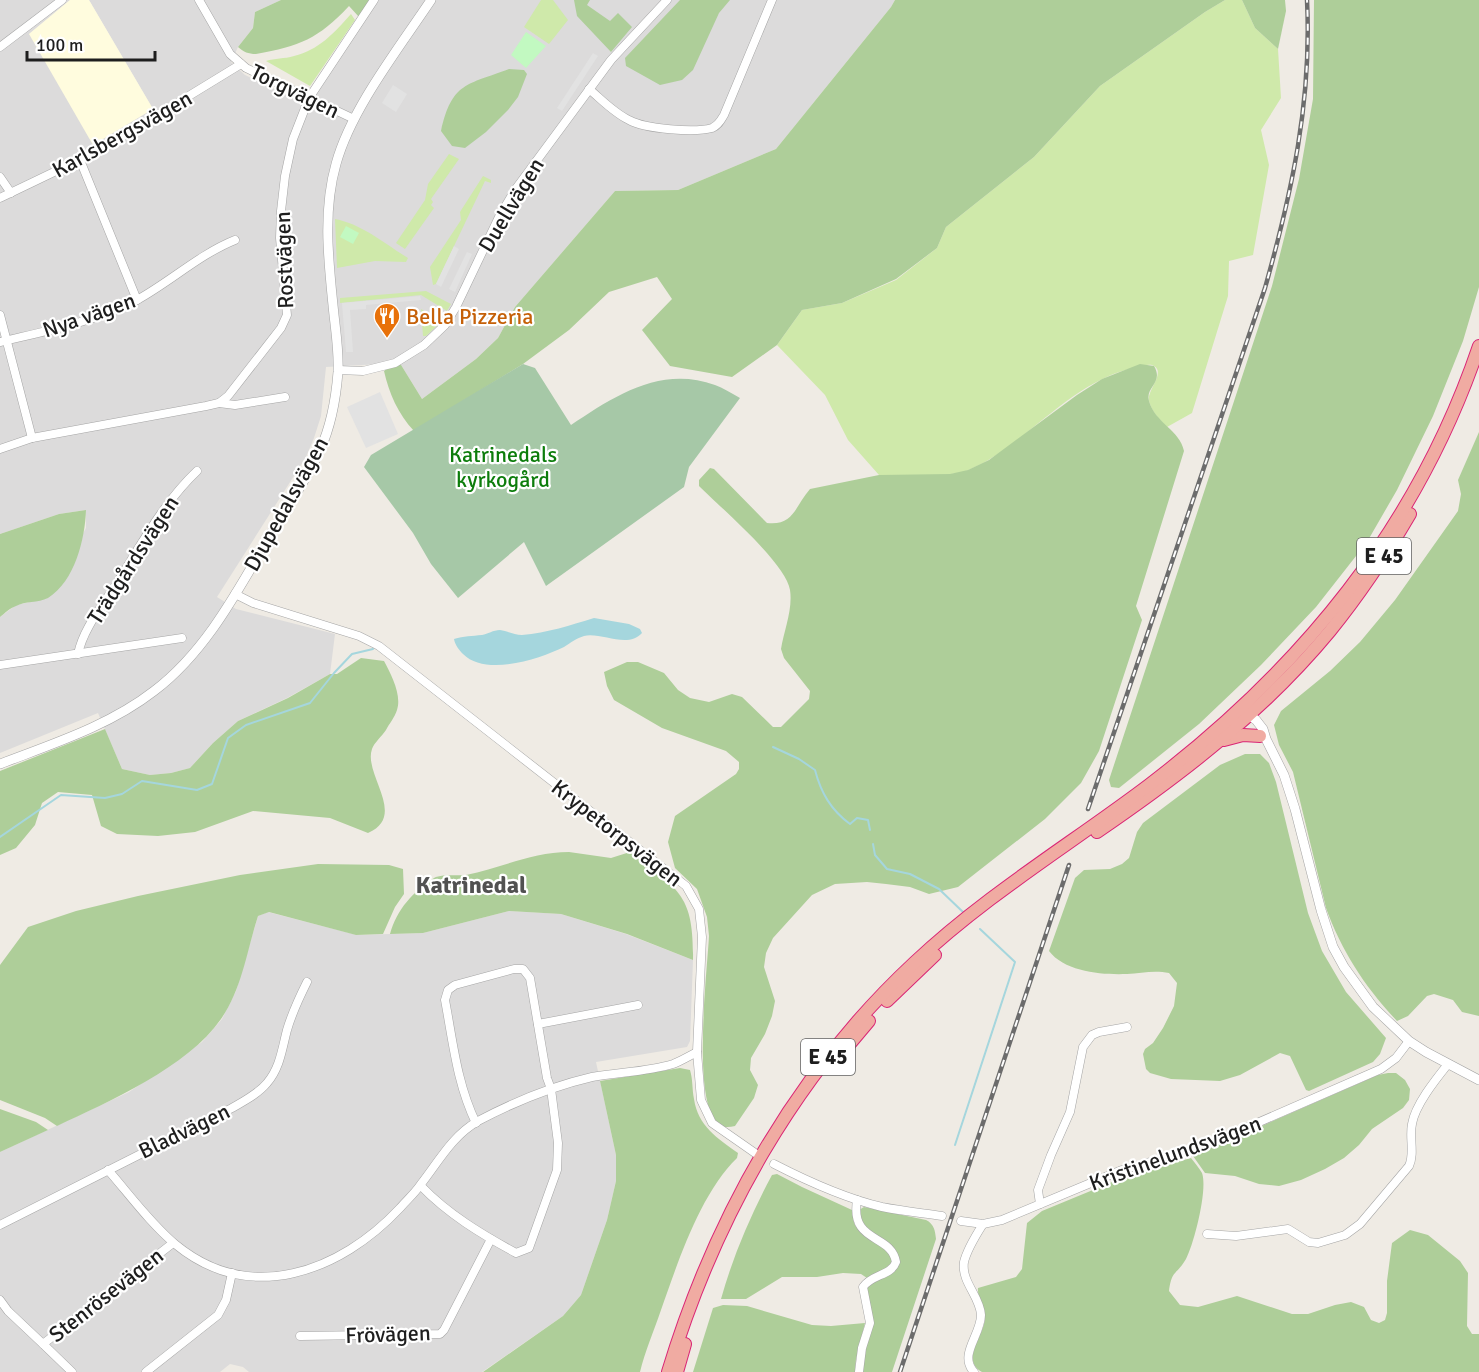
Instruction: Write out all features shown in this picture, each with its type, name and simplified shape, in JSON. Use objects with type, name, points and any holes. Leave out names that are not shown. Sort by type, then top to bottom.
[{"type":"highway","name":"E 45","points":[[677,1372],[701,1298],[734,1222],[782,1136],[840,1054],[895,993],[946,944],[1022,884],[1176,777],[1217,743],[1245,712],[1322,624],[1382,544],[1431,461],[1466,382],[1479,346]]},
{"type":"highway","name":"E 45","points":[[668,1372],[690,1304],[707,1262],[747,1179],[774,1132],[834,1048],[912,965],[967,916],[1147,786],[1245,712],[1302,664],[1331,630],[1390,547],[1438,465],[1479,369]]},
{"type":"highway","points":[[1217,743],[1243,735],[1263,737]]},
{"type":"street","points":[[0,47],[62,0]]},
{"type":"street","name":"Torgvägen","points":[[199,0],[230,54],[241,64],[354,119]]},
{"type":"street","name":"Rostvägen","points":[[219,403],[228,396],[285,322],[287,315],[280,238],[282,194],[293,139],[309,98],[374,0]]},
{"type":"street","name":"Djupedalsvägen","points":[[0,764],[97,725],[153,693],[187,660],[235,594],[296,494],[321,449],[333,409],[338,370],[328,240],[328,207],[335,165],[354,119],[431,0]]},
{"type":"street","name":"Duellvägen","points":[[338,370],[363,371],[395,363],[424,345],[445,325],[506,205],[611,60],[667,0]]},
{"type":"street","points":[[589,89],[619,114],[638,124],[654,128],[704,129],[714,127],[724,114],[772,0]]},
{"type":"street","name":"Karlsbergsvägen","points":[[0,198],[115,141],[241,64]]},
{"type":"street","points":[[80,160],[137,300]]},
{"type":"street","points":[[0,177],[11,193]]},
{"type":"street","name":"Nya vägen","points":[[4,342],[94,318],[137,300],[235,240]]},
{"type":"street","points":[[0,315],[4,342],[32,438]]},
{"type":"street","points":[[0,449],[32,438],[219,403],[235,405],[285,397]]},
{"type":"street","name":"Trädgårdsvägen","points":[[78,654],[84,635],[129,564],[171,500],[197,471]]},
{"type":"street","name":"Krypetorpsvägen","points":[[235,594],[264,606],[359,636],[379,646],[686,886],[699,909],[702,937],[697,1052]]},
{"type":"street","points":[[0,665],[182,638]]},
{"type":"street","points":[[1245,712],[1259,723],[1263,737],[1280,763],[1321,910],[1333,947],[1344,967],[1373,1007],[1409,1041],[1479,1080]]},
{"type":"street","points":[[421,1186],[439,1204],[490,1239],[516,1253],[529,1248],[557,1170],[558,1143],[551,1089],[547,1078],[530,978],[523,969],[514,969],[455,985],[448,990],[445,1000],[460,1081],[465,1101],[476,1123]]},
{"type":"street","name":"Bladvägen","points":[[0,1225],[232,1108],[265,1085],[278,1064],[292,1014],[307,982]]},
{"type":"street","points":[[538,1024],[638,1005]]},
{"type":"street","points":[[1040,1204],[1038,1190],[1070,1112],[1083,1047],[1092,1035],[1127,1027]]},
{"type":"street","name":"Kristinelundsvägen","points":[[961,1221],[982,1224],[1002,1220],[1122,1170],[1202,1147],[1381,1070],[1396,1058],[1409,1041]]},
{"type":"street","points":[[108,1170],[173,1243],[207,1265],[231,1273],[284,1274],[328,1263],[370,1237],[421,1186],[453,1141],[476,1123],[551,1089],[594,1077],[674,1064],[697,1052],[700,1094],[707,1117],[718,1129],[755,1153]]},
{"type":"street","points":[[1207,1234],[1236,1236],[1288,1229],[1309,1242],[1318,1243],[1335,1239],[1352,1230],[1360,1224],[1409,1166],[1412,1154],[1413,1117],[1448,1064]]},
{"type":"street","points":[[774,1164],[803,1179],[857,1200],[883,1207],[942,1216]]},
{"type":"street","points":[[857,1200],[855,1210],[857,1222],[862,1229],[893,1253],[896,1262],[892,1270],[871,1279],[863,1287],[870,1323],[862,1348],[859,1372]]},
{"type":"street","points":[[974,1372],[968,1359],[980,1327],[981,1313],[965,1276],[964,1264],[982,1224]]},
{"type":"street","name":"Frövägen","points":[[300,1336],[440,1334],[490,1239]]},
{"type":"street","name":"Stenrösevägen","points":[[72,1372],[43,1344],[173,1243]]},
{"type":"street","points":[[146,1372],[218,1315],[226,1300],[231,1273]]},
{"type":"street","points":[[0,1300],[8,1311],[43,1344]]},
{"type":"shaded area","points":[[0,0],[70,0],[29,34],[153,109],[89,0],[281,0],[255,12],[253,28],[238,47],[231,62],[245,75],[301,102],[369,0],[895,0],[776,149],[678,190],[615,191],[515,307],[498,338],[476,359],[422,399],[398,360],[380,364],[326,367],[321,416],[306,457],[217,597],[236,609],[335,634],[330,674],[287,698],[238,721],[190,768],[150,775],[122,769],[98,713],[0,753],[0,617],[16,605],[47,598],[86,528],[86,510],[59,514],[0,534]]},
{"type":"shaded area","points":[[70,0],[89,0],[153,109],[93,145],[29,34]]},
{"type":"shaded area","points":[[593,53],[598,56],[562,111],[557,108]]},
{"type":"shaded area","points":[[393,85],[407,94],[396,112],[382,103]]},
{"type":"shaded area","points":[[454,246],[459,249],[441,287],[436,284]]},
{"type":"shaded area","points":[[467,252],[472,254],[455,292],[449,289]]},
{"type":"shaded area","points":[[420,296],[421,300],[366,305],[366,309],[350,310],[353,352],[346,352],[342,303]]},
{"type":"shaded area","points":[[380,392],[398,434],[366,448],[347,407]]},
{"type":"shaded area","points":[[509,911],[561,914],[626,934],[693,960],[690,1041],[687,1047],[596,1062],[616,1155],[616,1181],[607,1220],[581,1295],[563,1316],[482,1372],[249,1372],[243,1367],[230,1364],[220,1372],[0,1372],[0,1152],[129,1092],[202,1042],[222,1019],[236,991],[258,916],[268,912],[357,935],[423,933]]},
{"type":"green space","points":[[281,0],[369,0],[359,17],[349,6],[318,34],[297,44],[256,54],[251,54],[238,47],[253,28],[255,12]]},
{"type":"green space","points":[[541,0],[553,0],[568,20],[549,44],[524,27]]},
{"type":"green space","points":[[574,0],[590,0],[587,5],[610,21],[618,13],[632,27],[611,52],[577,16]]},
{"type":"green space","points":[[680,0],[730,0],[719,13],[693,70],[682,80],[660,85],[626,66],[625,58]]},
{"type":"green space","points":[[895,0],[1225,0],[1100,86],[1034,157],[946,227],[937,248],[896,279],[842,303],[802,310],[777,345],[732,377],[670,366],[642,330],[672,299],[657,277],[609,292],[569,330],[523,364],[414,431],[403,418],[395,403],[384,371],[398,360],[422,399],[476,359],[498,338],[515,307],[615,191],[678,190],[776,149]]},
{"type":"green space","points":[[1225,0],[1242,0],[1255,28],[1278,49],[1281,98],[1261,130],[1269,165],[1253,255],[1229,261],[1228,296],[1192,413],[1167,427],[1164,424],[1154,412],[1149,401],[1158,372],[1152,365],[1145,365],[1114,374],[1092,384],[1012,444],[971,469],[939,475],[879,475],[848,440],[825,395],[777,345],[802,310],[842,303],[896,280],[937,248],[946,227],[1034,157],[1100,86]]},
{"type":"green space","points":[[1242,0],[1285,0],[1286,11],[1278,49],[1255,28]]},
{"type":"green space","points":[[1314,0],[1479,0],[1479,287],[1463,341],[1433,416],[1397,490],[1367,542],[1316,607],[1261,665],[1199,724],[1119,788],[1111,787],[1109,780],[1272,286],[1299,179],[1313,99]]},
{"type":"green space","points":[[351,14],[355,20],[310,86],[266,61],[290,57],[311,50],[332,34]]},
{"type":"green space","points":[[526,32],[546,46],[526,68],[511,55]]},
{"type":"green space","points":[[509,69],[524,70],[527,74],[518,97],[486,132],[465,148],[452,146],[441,131],[445,115],[456,94],[472,83]]},
{"type":"green space","points":[[449,154],[459,159],[431,199],[433,202],[431,205],[434,208],[405,249],[396,243],[425,200],[428,184]]},
{"type":"green space","points":[[483,176],[491,180],[491,183],[485,181],[436,284],[433,285],[430,267],[461,220],[460,212]]},
{"type":"green space","points":[[335,219],[355,225],[373,235],[408,258],[406,262],[375,261],[337,268]]},
{"type":"green space","points":[[346,226],[359,233],[353,244],[340,237]]},
{"type":"green space","points":[[426,291],[451,304],[447,311],[421,295],[340,303],[340,298]]},
{"type":"green space","points":[[421,309],[440,320],[440,323],[426,336],[423,336]]},
{"type":"green space","name":"Katrinedals kyrkogård","points":[[523,364],[535,368],[571,425],[621,394],[657,381],[695,380],[718,386],[740,398],[689,467],[684,487],[546,586],[524,542],[458,598],[431,564],[413,533],[364,467],[371,455]]},
{"type":"green space","points":[[1140,364],[1154,366],[1157,377],[1148,396],[1149,401],[1156,415],[1178,437],[1184,451],[1136,606],[1142,620],[1099,751],[1081,783],[1045,819],[958,887],[929,894],[910,887],[867,882],[835,884],[812,895],[773,938],[766,953],[764,967],[775,1001],[765,1034],[751,1058],[750,1070],[758,1085],[754,1098],[735,1126],[721,1126],[708,1106],[704,1085],[703,1032],[709,936],[707,917],[697,889],[675,868],[668,842],[675,816],[736,774],[739,762],[726,751],[662,728],[614,700],[607,686],[604,672],[627,662],[638,662],[664,673],[678,690],[690,698],[709,702],[732,694],[742,697],[773,727],[781,727],[809,699],[810,691],[784,658],[781,649],[791,597],[786,579],[765,551],[699,486],[699,480],[710,468],[714,469],[767,523],[776,523],[793,514],[810,489],[879,475],[950,474],[968,470],[989,460],[1102,379]]},
{"type":"green space","points":[[1479,432],[1479,1016],[1462,1012],[1453,1000],[1434,994],[1427,996],[1408,1016],[1397,1021],[1356,968],[1332,924],[1326,908],[1293,772],[1279,745],[1274,725],[1281,711],[1330,671],[1360,642],[1395,600],[1458,511],[1461,494],[1458,480]]},
{"type":"green space","points":[[86,510],[77,558],[72,570],[57,591],[40,601],[20,604],[0,617],[0,534],[59,514]]},
{"type":"green space","points":[[361,658],[384,661],[398,698],[395,715],[372,749],[371,759],[382,794],[384,816],[379,826],[368,833],[330,818],[253,811],[195,832],[158,836],[117,834],[101,826],[92,795],[58,792],[42,803],[35,825],[16,848],[0,855],[0,771],[105,729],[122,769],[150,775],[190,768],[238,721],[288,698],[330,674],[337,674]]},
{"type":"green space","points":[[1245,754],[1260,754],[1269,763],[1276,782],[1308,913],[1322,951],[1346,992],[1386,1038],[1380,1054],[1373,1062],[1309,1091],[1306,1090],[1290,1056],[1280,1053],[1240,1075],[1220,1081],[1171,1079],[1150,1073],[1146,1069],[1143,1054],[1163,1028],[1174,1006],[1177,983],[1169,973],[1117,974],[1085,971],[1064,964],[1049,951],[1075,878],[1084,870],[1110,869],[1122,864],[1129,858],[1137,832],[1143,823],[1220,765]]},
{"type":"green space","points":[[569,852],[611,858],[630,852],[672,885],[686,907],[690,921],[693,960],[627,934],[561,914],[509,911],[423,933],[390,934],[401,909],[419,889],[434,878],[466,875],[529,857]]},
{"type":"green space","points":[[318,864],[389,865],[403,869],[404,894],[395,907],[383,934],[356,935],[269,912],[258,916],[239,982],[221,1019],[189,1053],[168,1068],[146,1082],[57,1126],[45,1118],[0,1100],[0,965],[28,927],[76,911],[138,896],[240,875]]},
{"type":"green space","points":[[680,1068],[690,1070],[696,1108],[704,1124],[738,1153],[737,1158],[712,1190],[691,1230],[640,1372],[483,1372],[563,1316],[581,1295],[607,1220],[616,1181],[616,1155],[600,1081]]},
{"type":"green space","points":[[1396,1073],[1405,1080],[1410,1089],[1409,1100],[1403,1108],[1372,1129],[1344,1158],[1301,1180],[1279,1186],[1259,1184],[1235,1176],[1205,1173],[1193,1156],[1378,1075]]},
{"type":"green space","points":[[0,1109],[36,1122],[48,1130],[0,1152]]},
{"type":"green space","points":[[1191,1158],[1202,1173],[1203,1191],[1189,1252],[1170,1284],[1169,1291],[1180,1305],[1198,1307],[1237,1296],[1292,1314],[1308,1314],[1351,1302],[1364,1307],[1371,1320],[1379,1323],[1385,1320],[1387,1313],[1387,1281],[1392,1243],[1410,1230],[1428,1235],[1460,1261],[1468,1273],[1467,1326],[1472,1334],[1479,1334],[1479,1372],[982,1372],[976,1367],[973,1354],[985,1316],[978,1288],[1016,1277],[1022,1269],[1027,1223],[1042,1211],[1122,1178]]},
{"type":"green space","points":[[777,1174],[852,1210],[857,1228],[884,1248],[891,1258],[892,1265],[867,1278],[861,1274],[843,1273],[817,1277],[782,1277],[746,1299],[721,1299],[750,1220],[772,1175]]},
{"type":"green space","points":[[864,1207],[926,1220],[932,1225],[935,1233],[936,1239],[892,1372],[862,1372],[868,1338],[866,1287],[898,1261],[863,1227],[859,1210]]},
{"type":"green space","points":[[723,1305],[747,1306],[812,1325],[865,1323],[855,1372],[693,1372],[713,1308]]},
{"type":"water","points":[[594,618],[629,624],[640,629],[642,633],[629,640],[584,636],[564,647],[527,661],[498,665],[473,661],[460,651],[454,639],[500,630],[519,635],[531,634]]},
{"type":"waterway","points":[[0,837],[61,795],[105,798],[122,794],[142,781],[197,790],[212,784],[228,738],[246,725],[310,703],[352,654],[373,649]]},
{"type":"waterway","points":[[773,747],[799,759],[815,770],[824,794],[837,813],[850,824],[857,818],[868,820],[870,830]]},
{"type":"waterway","points":[[873,844],[875,855],[887,869],[910,874],[939,889],[964,913]]},
{"type":"waterway","points":[[955,1145],[1015,962],[980,929]]},
{"type":"railway","points":[[1088,809],[1265,288],[1275,252],[1284,217],[1303,110],[1308,37],[1307,0]]},
{"type":"railway","points":[[900,1372],[1069,865]]},
{"type":"place","name":"Bella Pizzeria","points":[[387,339]]},
{"type":"district","name":"Katrinedal","points":[[471,885]]}]
